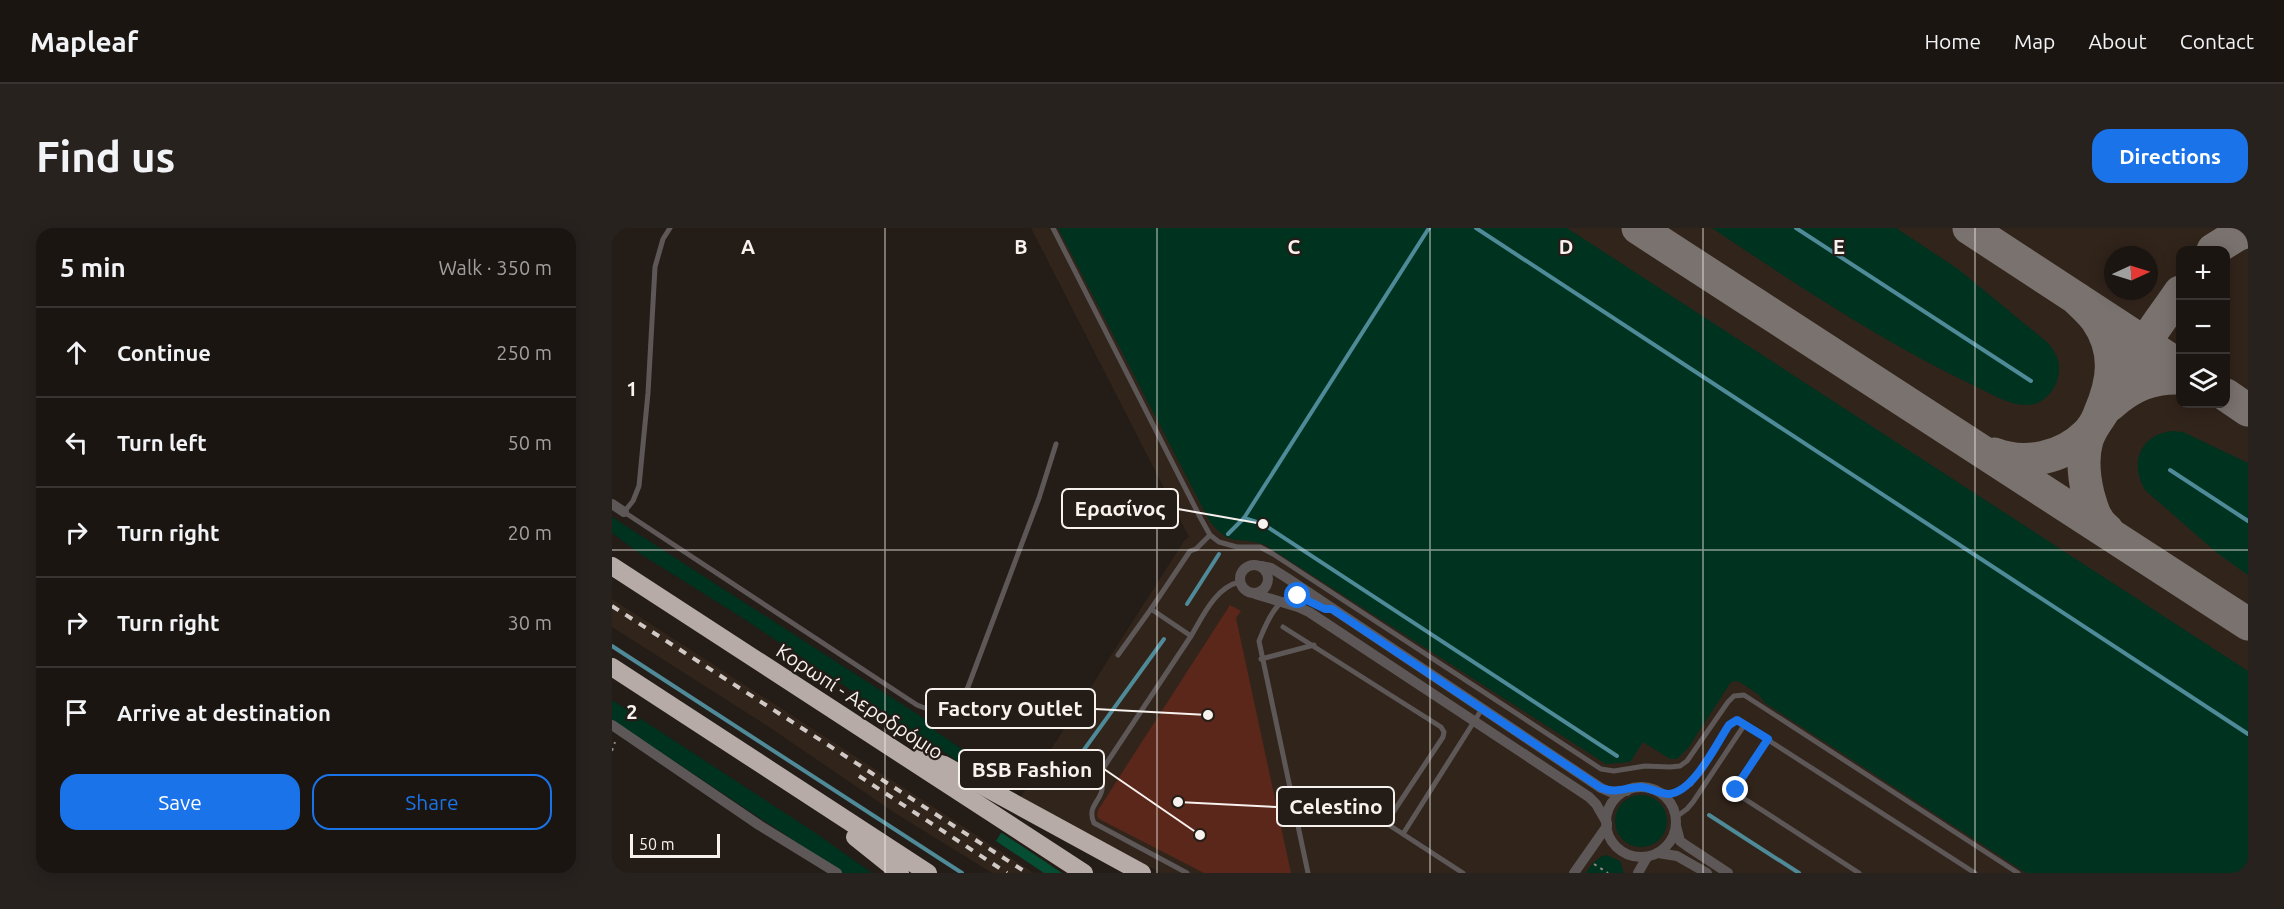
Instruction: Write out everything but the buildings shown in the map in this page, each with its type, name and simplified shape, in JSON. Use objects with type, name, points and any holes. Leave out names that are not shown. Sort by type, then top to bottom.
[{"type":"highway","name":"Κορωπί - Αεροδρόμιο","points":[[612,566],[1084,873]]},
{"type":"highway","points":[[612,667],[928,873]]},
{"type":"highway","points":[[897,751],[944,765],[1142,873]]},
{"type":"highway","points":[[801,792],[887,865],[900,873]]},
{"type":"street","points":[[612,504],[624,512]]},
{"type":"street","points":[[1707,873],[1677,856],[1658,853],[1647,856],[1630,855],[1620,850],[1610,837],[1607,824],[1589,796],[1309,612],[1243,589],[1239,582],[1241,573],[1247,566],[1261,566],[1279,573],[1601,788],[1610,792],[1640,787],[1659,792],[1668,800],[1680,841],[1728,873]]},
{"type":"street","points":[[1255,594],[1263,590],[1268,582],[1267,573],[1261,566]]},
{"type":"street","points":[[612,725],[759,825],[837,873]]},
{"type":"street","points":[[1574,873],[1607,824],[1612,804],[1627,790]]},
{"type":"street","points":[[1658,853],[1672,839],[1676,821]]},
{"type":"street","points":[[1638,873],[1647,856]]},
{"type":"lane","points":[[670,228],[663,239],[656,267],[639,486],[633,501],[624,512],[917,705],[930,711],[947,710],[960,701],[968,687],[1039,498],[1056,444]]},
{"type":"lane","points":[[1053,228],[1210,535],[1219,542],[1237,547],[1260,547],[1273,554],[1600,769],[1614,771],[1645,766],[1680,766],[1687,761],[1728,702],[1734,696],[1744,694],[2018,873]]},
{"type":"lane","points":[[1118,655],[1190,551],[1196,549],[1210,535]]},
{"type":"lane","points":[[1186,873],[1094,823],[1091,810],[1101,792],[1102,770],[1217,594],[1239,582]]},
{"type":"lane","points":[[1308,873],[1259,641],[1281,601],[1291,596],[1298,596],[1325,609],[1332,609]]},
{"type":"lane","points":[[1151,609],[1191,636]]},
{"type":"lane","points":[[1283,627],[1441,727],[1444,732],[1443,737],[1386,823],[1463,873]]},
{"type":"lane","points":[[1262,659],[1314,645]]},
{"type":"lane","points":[[1403,834],[1482,708]]},
{"type":"lane","points":[[1659,792],[1670,794],[1691,784],[1732,721],[1737,720],[1975,873]]},
{"type":"lane","points":[[1676,821],[1693,802],[1745,724]]},
{"type":"lane","points":[[1768,739],[1736,787],[1737,794],[1859,873]]},
{"type":"path","points":[[1592,862],[1608,873]]},
{"type":"shaded area","points":[[1031,228],[2248,228],[2248,873],[1161,873],[1020,798],[1184,541],[1189,537]]},
{"type":"shaded area","points":[[612,599],[1034,873],[992,873],[895,813],[769,727],[612,627]]},
{"type":"green space","points":[[1058,228],[1567,228],[2248,671],[2248,873],[2026,873],[1765,703],[1758,694],[1738,681],[1731,682],[1688,748],[1677,759],[1670,759],[1643,742],[1630,762],[1606,764],[1265,545],[1235,540],[1223,535],[1209,520]]},
{"type":"green space","points":[[1712,228],[1896,228],[1958,269],[2048,343],[2057,356],[2059,366],[2055,385],[2046,398],[2037,403],[2021,405],[2001,399],[1908,352],[1809,292]]},
{"type":"green space","points":[[2172,431],[2183,432],[2248,463],[2248,575],[2217,553],[2145,490],[2138,470],[2140,452],[2152,438]]},
{"type":"green space","points":[[612,517],[931,723],[934,730],[994,771],[992,784],[741,617],[639,553],[612,533]]},
{"type":"green space","points":[[612,700],[814,832],[872,873],[843,873],[612,720]]},
{"type":"green space","points":[[1636,795],[1646,795],[1656,799],[1663,806],[1667,821],[1663,836],[1656,843],[1646,847],[1636,847],[1626,843],[1619,836],[1615,826],[1615,816],[1619,806],[1626,799]]},
{"type":"green space","points":[[1001,833],[1062,873],[1044,873],[996,841]]},
{"type":"green space","points":[[1606,855],[1620,861],[1624,873],[1586,873],[1594,862]]},
{"type":"waterway","points":[[1228,534],[1244,518],[1429,228]]},
{"type":"waterway","points":[[1476,228],[2248,734]]},
{"type":"waterway","points":[[1796,228],[2031,381]]},
{"type":"waterway","points":[[2170,470],[2248,521]]},
{"type":"waterway","points":[[1244,518],[1263,524],[1617,756]]},
{"type":"waterway","points":[[1187,604],[1219,554]]},
{"type":"waterway","points":[[1065,776],[1164,639]]},
{"type":"waterway","points":[[612,646],[962,873]]},
{"type":"waterway","points":[[1709,815],[1799,873]]},
{"type":"taxiway","points":[[1638,228],[2248,624]]},
{"type":"taxiway","points":[[1969,228],[2176,363]]},
{"type":"taxiway","points":[[2219,246],[2248,231]]},
{"type":"taxiway","points":[[1994,454],[2018,459],[2043,457],[2067,449],[2087,434],[2176,298]]},
{"type":"taxiway","points":[[2077,299],[2096,319],[2111,354],[2108,390],[2087,440],[2084,460],[2085,481],[2091,504],[2097,518],[2107,530]]},
{"type":"taxiway","points":[[2110,405],[2142,384],[2176,378]]},
{"type":"taxiway","points":[[2230,398],[2248,410]]},
{"type":"railway","points":[[612,606],[1027,873]]},
{"type":"railway","points":[[859,776],[1007,873]]},
{"type":"place","name":"Ερασίνος","points":[[1263,524]]},
{"type":"place","name":"Factory Outlet","points":[[1208,715]]},
{"type":"place","name":"Celestino","points":[[1178,802]]},
{"type":"place","name":"BSB Fashion","points":[[1200,835]]},
{"type":"route","points":[[1298,596],[1325,609],[1332,609],[1610,792],[1640,787],[1670,794],[1679,791],[1691,784],[1729,725],[1732,721],[1737,720],[1768,739],[1736,790]]}]
